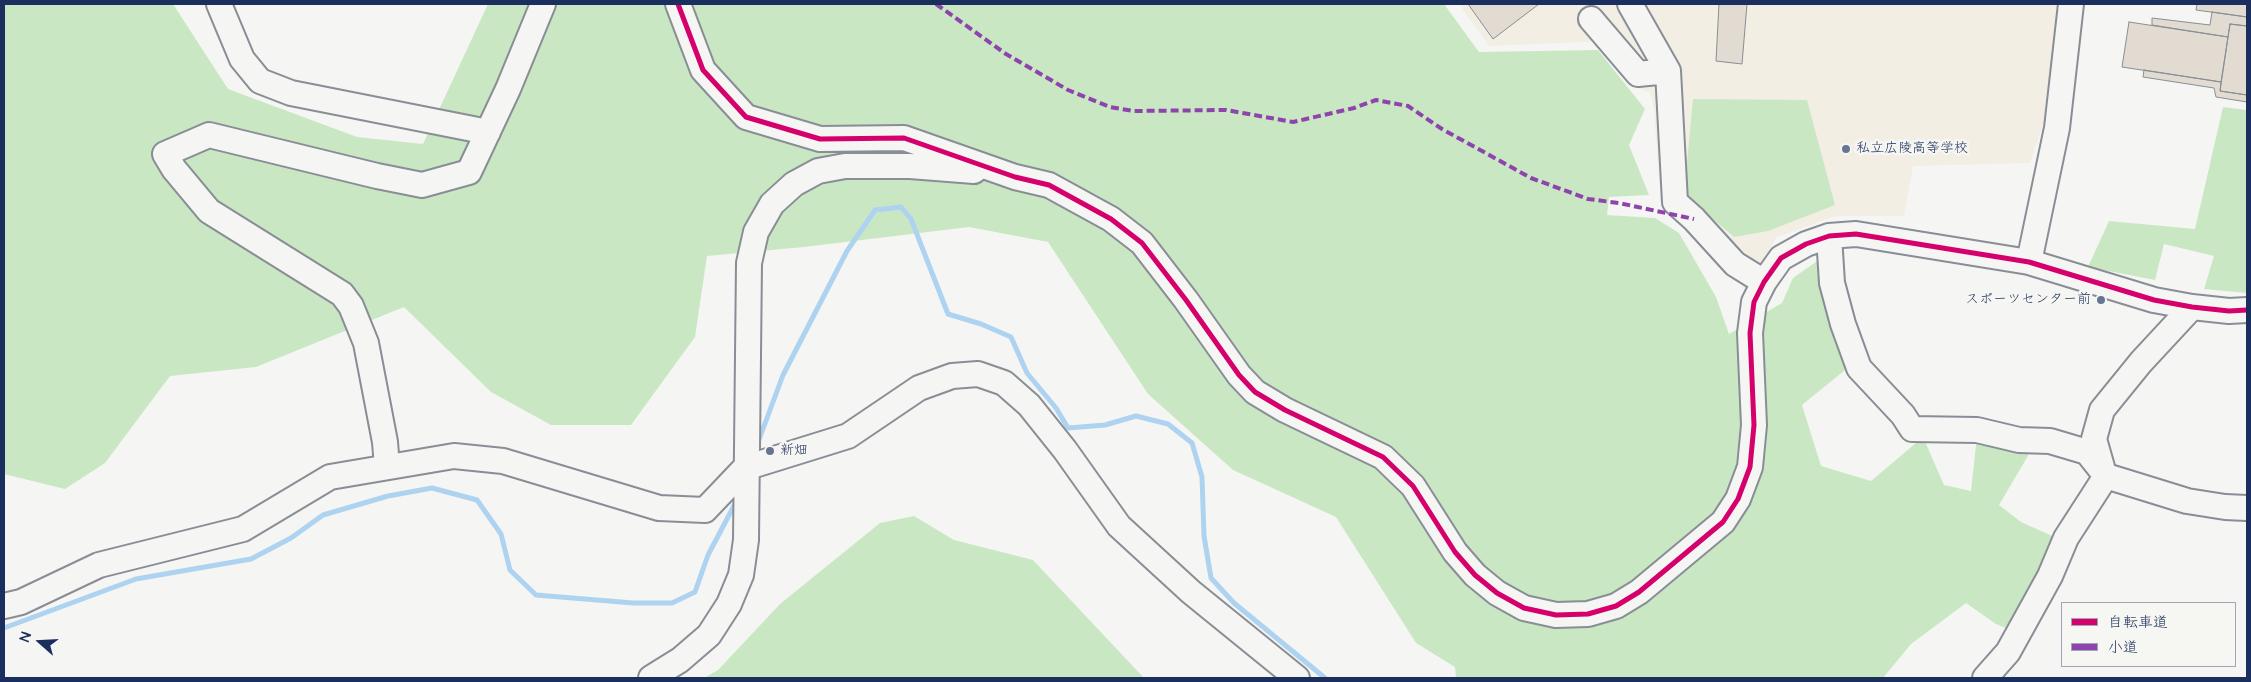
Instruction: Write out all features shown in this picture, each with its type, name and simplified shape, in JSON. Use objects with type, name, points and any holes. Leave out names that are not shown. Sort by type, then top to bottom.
[{"type":"street","points":[[218,4],[242,59],[260,81],[291,93],[488,132]]},
{"type":"street","points":[[386,467],[385,442],[366,343],[351,306],[342,294],[209,211],[174,169],[165,154],[209,135],[377,176],[422,185],[469,172],[508,89],[543,4]]},
{"type":"street","points":[[678,4],[703,70],[746,117],[820,140],[904,138],[1015,177]]},
{"type":"street","points":[[1630,4],[1668,80],[1675,202],[1694,219],[1735,264],[1764,282]]},
{"type":"street","points":[[2029,262],[2057,128],[2071,4]]},
{"type":"street","points":[[1591,19],[1638,74],[1668,80]]},
{"type":"street","points":[[650,678],[680,660],[709,635],[729,604],[741,575],[746,540],[745,468],[749,263],[756,232],[772,204],[794,184],[818,171],[845,166],[964,170],[1015,177],[1049,185],[1111,219],[1142,243],[1186,300],[1239,375],[1255,392],[1285,410],[1383,457],[1413,486],[1455,552],[1475,576],[1497,594],[1524,608],[1556,614],[1588,614],[1616,606],[1639,592],[1724,522],[1738,499],[1750,467],[1754,425],[1750,333],[1754,302],[1764,282],[1781,258],[1806,244],[1829,236],[1856,234],[2029,262],[2154,300],[2192,308],[2229,311],[2247,310]]},
{"type":"street","points":[[1829,236],[1832,283],[1843,324],[1859,368],[1903,415],[1912,429],[1978,430],[2019,440],[2050,441],[2087,452],[2106,476],[2187,501],[2247,508]]},
{"type":"street","points":[[2106,476],[2098,458],[2094,440],[2102,410],[2141,362],[2192,308]]},
{"type":"street","points":[[4,606],[21,602],[99,565],[243,529],[330,477],[454,456],[504,461],[659,508],[705,510],[745,468],[848,436],[919,388],[952,376],[978,374],[1004,383],[1029,405],[1065,450],[1119,526],[1191,592],[1297,678]]},
{"type":"street","points":[[1985,678],[2008,652],[2050,576],[2066,538],[2106,476]]},
{"type":"shaded area","name":"私立広陵高等学校","points":[[1459,4],[2057,4],[2050,103],[2030,163],[1913,166],[1904,216],[1836,216],[1777,237],[1745,289],[1661,203],[1654,110],[1650,92],[1637,88],[1603,41],[1489,46]]},
{"type":"green space","points":[[4,4],[173,4],[228,89],[357,137],[423,144],[488,4],[1444,4],[1479,52],[1598,50],[1645,109],[1629,145],[1649,195],[1609,197],[1607,215],[1655,218],[1679,233],[1716,297],[1729,334],[1782,303],[1793,278],[1823,257],[1850,366],[1802,405],[1821,466],[1871,481],[1923,437],[1944,485],[1971,491],[1977,436],[2032,449],[1999,505],[2021,522],[2059,539],[2011,630],[1996,624],[1966,603],[1911,644],[1883,678],[1456,678],[1455,667],[1416,643],[1336,517],[1233,470],[1148,394],[1048,242],[969,227],[804,247],[707,256],[695,337],[631,425],[551,425],[491,392],[404,307],[256,367],[170,376],[105,463],[65,489],[4,474]]},
{"type":"green space","points":[[1693,99],[1807,100],[1835,205],[1768,231],[1734,237],[1684,194]]},
{"type":"green space","points":[[2223,107],[2247,110],[2247,293],[2204,289],[2214,256],[2164,244],[2155,280],[2088,267],[2109,221],[2195,229]]},
{"type":"green space","points":[[914,516],[954,540],[1033,560],[1144,678],[704,678],[718,670],[780,604],[880,523]]},
{"type":"building","points":[[1468,4],[1539,4],[1493,39]]},
{"type":"building","points":[[1719,4],[1747,4],[1742,64],[1716,61]]},
{"type":"building","points":[[2197,4],[2247,4],[2247,17],[2196,10]]},
{"type":"building","points":[[2212,12],[2247,17],[2247,26],[2230,24],[2228,37],[2152,25],[2152,18],[2210,25]]},
{"type":"building","points":[[2129,22],[2228,37],[2221,82],[2122,67]]},
{"type":"building","points":[[2230,24],[2247,26],[2247,95],[2220,91]]},
{"type":"building","points":[[2144,70],[2221,82],[2220,91],[2247,95],[2247,102],[2216,97],[2214,88],[2143,77]]},
{"type":"waterway","points":[[757,445],[783,375],[847,251],[875,210],[901,207],[911,219],[948,314],[981,324],[1011,337],[1027,373],[1056,408],[1068,428],[1105,425],[1136,416],[1168,424],[1192,443],[1202,477],[1204,536],[1211,578],[1234,603],[1325,678]]},
{"type":"waterway","points":[[4,628],[136,579],[251,559],[291,538],[323,515],[388,496],[432,488],[477,500],[501,534],[510,570],[536,595],[633,603],[672,603],[695,592],[708,555],[737,500]]},
{"type":"marked path","points":[[936,4],[1006,54],[1068,90],[1110,107],[1133,111],[1226,110],[1293,122],[1354,108],[1376,100],[1408,106],[1442,129],[1531,178],[1588,199],[1619,203],[1694,219]]},
{"type":"cycle path","points":[[678,4],[703,70],[746,117],[820,139],[904,138],[1015,177],[1049,185],[1111,219],[1142,243],[1186,300],[1239,375],[1255,392],[1285,410],[1383,457],[1413,486],[1455,552],[1475,575],[1497,593],[1524,608],[1556,615],[1588,614],[1616,606],[1639,592],[1723,522],[1738,499],[1750,467],[1754,425],[1750,333],[1754,302],[1764,282],[1781,258],[1806,244],[1829,236],[1856,234],[2029,262],[2154,300],[2229,311],[2247,310]]},
{"type":"place","name":"私立広陵高等学校","points":[[1846,149]]},
{"type":"place","name":"スポーツセンター前","points":[[2101,300]]},
{"type":"place","name":"新畑","points":[[770,451]]}]
